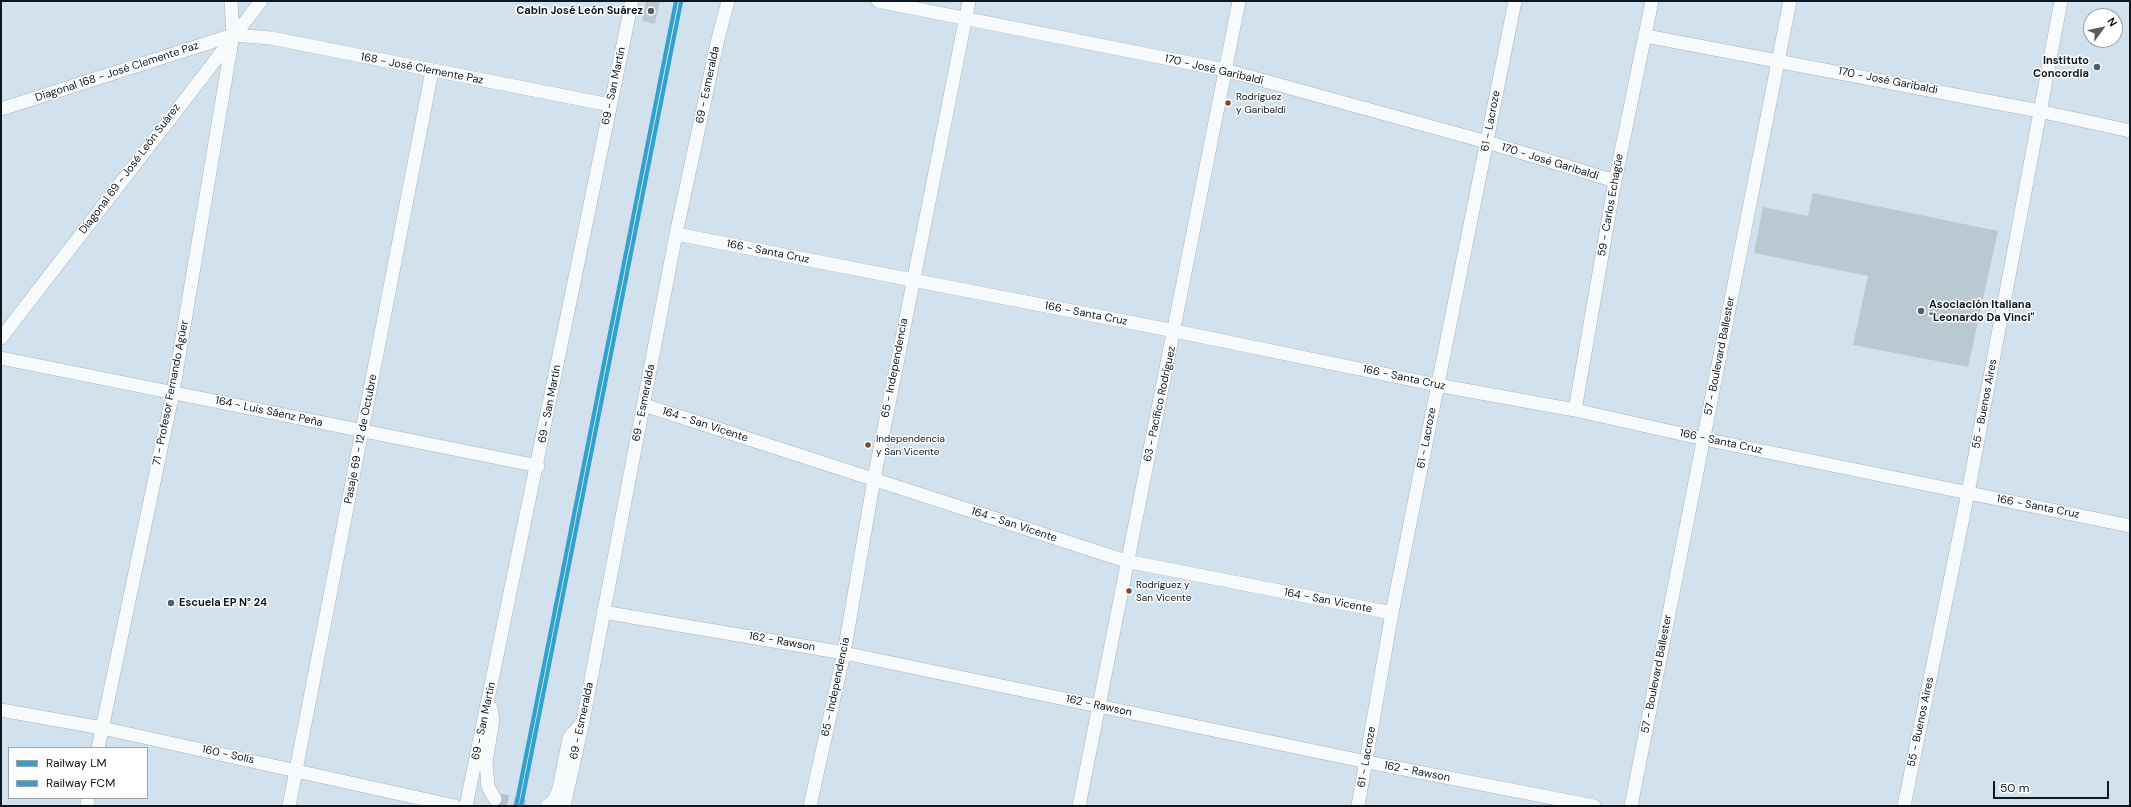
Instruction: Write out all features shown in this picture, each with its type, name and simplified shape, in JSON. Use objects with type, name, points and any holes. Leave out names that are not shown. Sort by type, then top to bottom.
[{"type":"street","name":"71 - Profesor Fernando Agüer","points":[[98,747],[173,392],[233,35],[231,1]]},
{"type":"street","name":"Diagonal 69 - José León Suárez","points":[[1,338],[233,35],[261,1]]},
{"type":"street","name":"69 - San Martín","points":[[466,806],[538,466],[632,1]]},
{"type":"street","name":"69 - Esmeralda","points":[[564,806],[583,721],[676,234],[718,39],[728,1]]},
{"type":"street","name":"170 - José Garibaldi","points":[[878,1],[1225,70],[1487,142],[1615,182]]},
{"type":"street","name":"65 - Independencia","points":[[810,806],[844,653],[874,479],[968,1]]},
{"type":"street","name":"63 - Pacífico Rodríguez","points":[[1079,806],[1126,561],[1175,331],[1239,1]]},
{"type":"street","name":"61 - Lacroze","points":[[1358,806],[1367,762],[1392,613],[1514,1]]},
{"type":"street","name":"59 - Carlos Echagüe","points":[[1575,410],[1615,182],[1652,1]]},
{"type":"street","name":"57 - Boulevard Ballester","points":[[1631,806],[1790,1]]},
{"type":"street","name":"55 - Buenos Aires","points":[[1904,806],[1968,493],[2061,1]]},
{"type":"street","name":"168 - José Clemente Paz","points":[[233,35],[271,38],[610,105]]},
{"type":"street","name":"Diagonal 168 - José Clemente Paz","points":[[1,108],[233,35]]},
{"type":"street","name":"170 - José Garibaldi","points":[[1646,36],[2039,111],[2130,131]]},
{"type":"street","name":"Pasaje 69 - 12 de Octubre","points":[[289,806],[363,432],[432,71]]},
{"type":"street","name":"166 - Santa Cruz","points":[[676,234],[1175,331],[1437,385],[1575,410],[1704,439],[2130,526]]},
{"type":"street","name":"164 - Luis Sáenz Peña","points":[[1,358],[538,466]]},
{"type":"street","name":"164 - San Vicente","points":[[644,405],[1126,561],[1392,613]]},
{"type":"street","name":"162 - Rawson","points":[[603,612],[844,653],[1367,762],[1594,806]]},
{"type":"street","points":[[490,693],[493,720],[486,762],[488,787],[495,799]]},
{"type":"street","name":"160 - Solís","points":[[1,710],[102,728],[455,806]]},
{"type":"street","points":[[547,806],[553,802],[560,789],[569,738],[583,721]]},
{"type":"building","name":"Cabin José León Suárez","points":[[646,1],[660,1],[655,24],[642,21]]},
{"type":"building","name":"Asociación Italiana \"Leonardo Da Vinci\"","points":[[1813,193],[1998,231],[1968,367],[1853,345],[1868,276],[1754,253],[1763,207],[1808,216]]},
{"type":"tunnel","points":[[495,799],[525,806]]},
{"type":"rail line","name":"LM","points":[[516,806],[676,1]]},
{"type":"rail line","name":"FCM","points":[[521,806],[681,2]]},
{"type":"place","name":"Cabin José León Suárez","points":[[651,11]]},
{"type":"place","name":"Instituto Concordia","points":[[2097,67]]},
{"type":"place","name":"Rodríguez y Garibaldi","points":[[1228,103]]},
{"type":"place","name":"Asociación Italiana \"Leonardo Da Vinci\"","points":[[1921,311]]},
{"type":"place","name":"Independencia y San Vicente","points":[[868,445]]},
{"type":"place","name":"Rodríguez y San Vicente","points":[[1129,591]]},
{"type":"place","name":"Escuela EP N° 24","points":[[171,603]]}]
